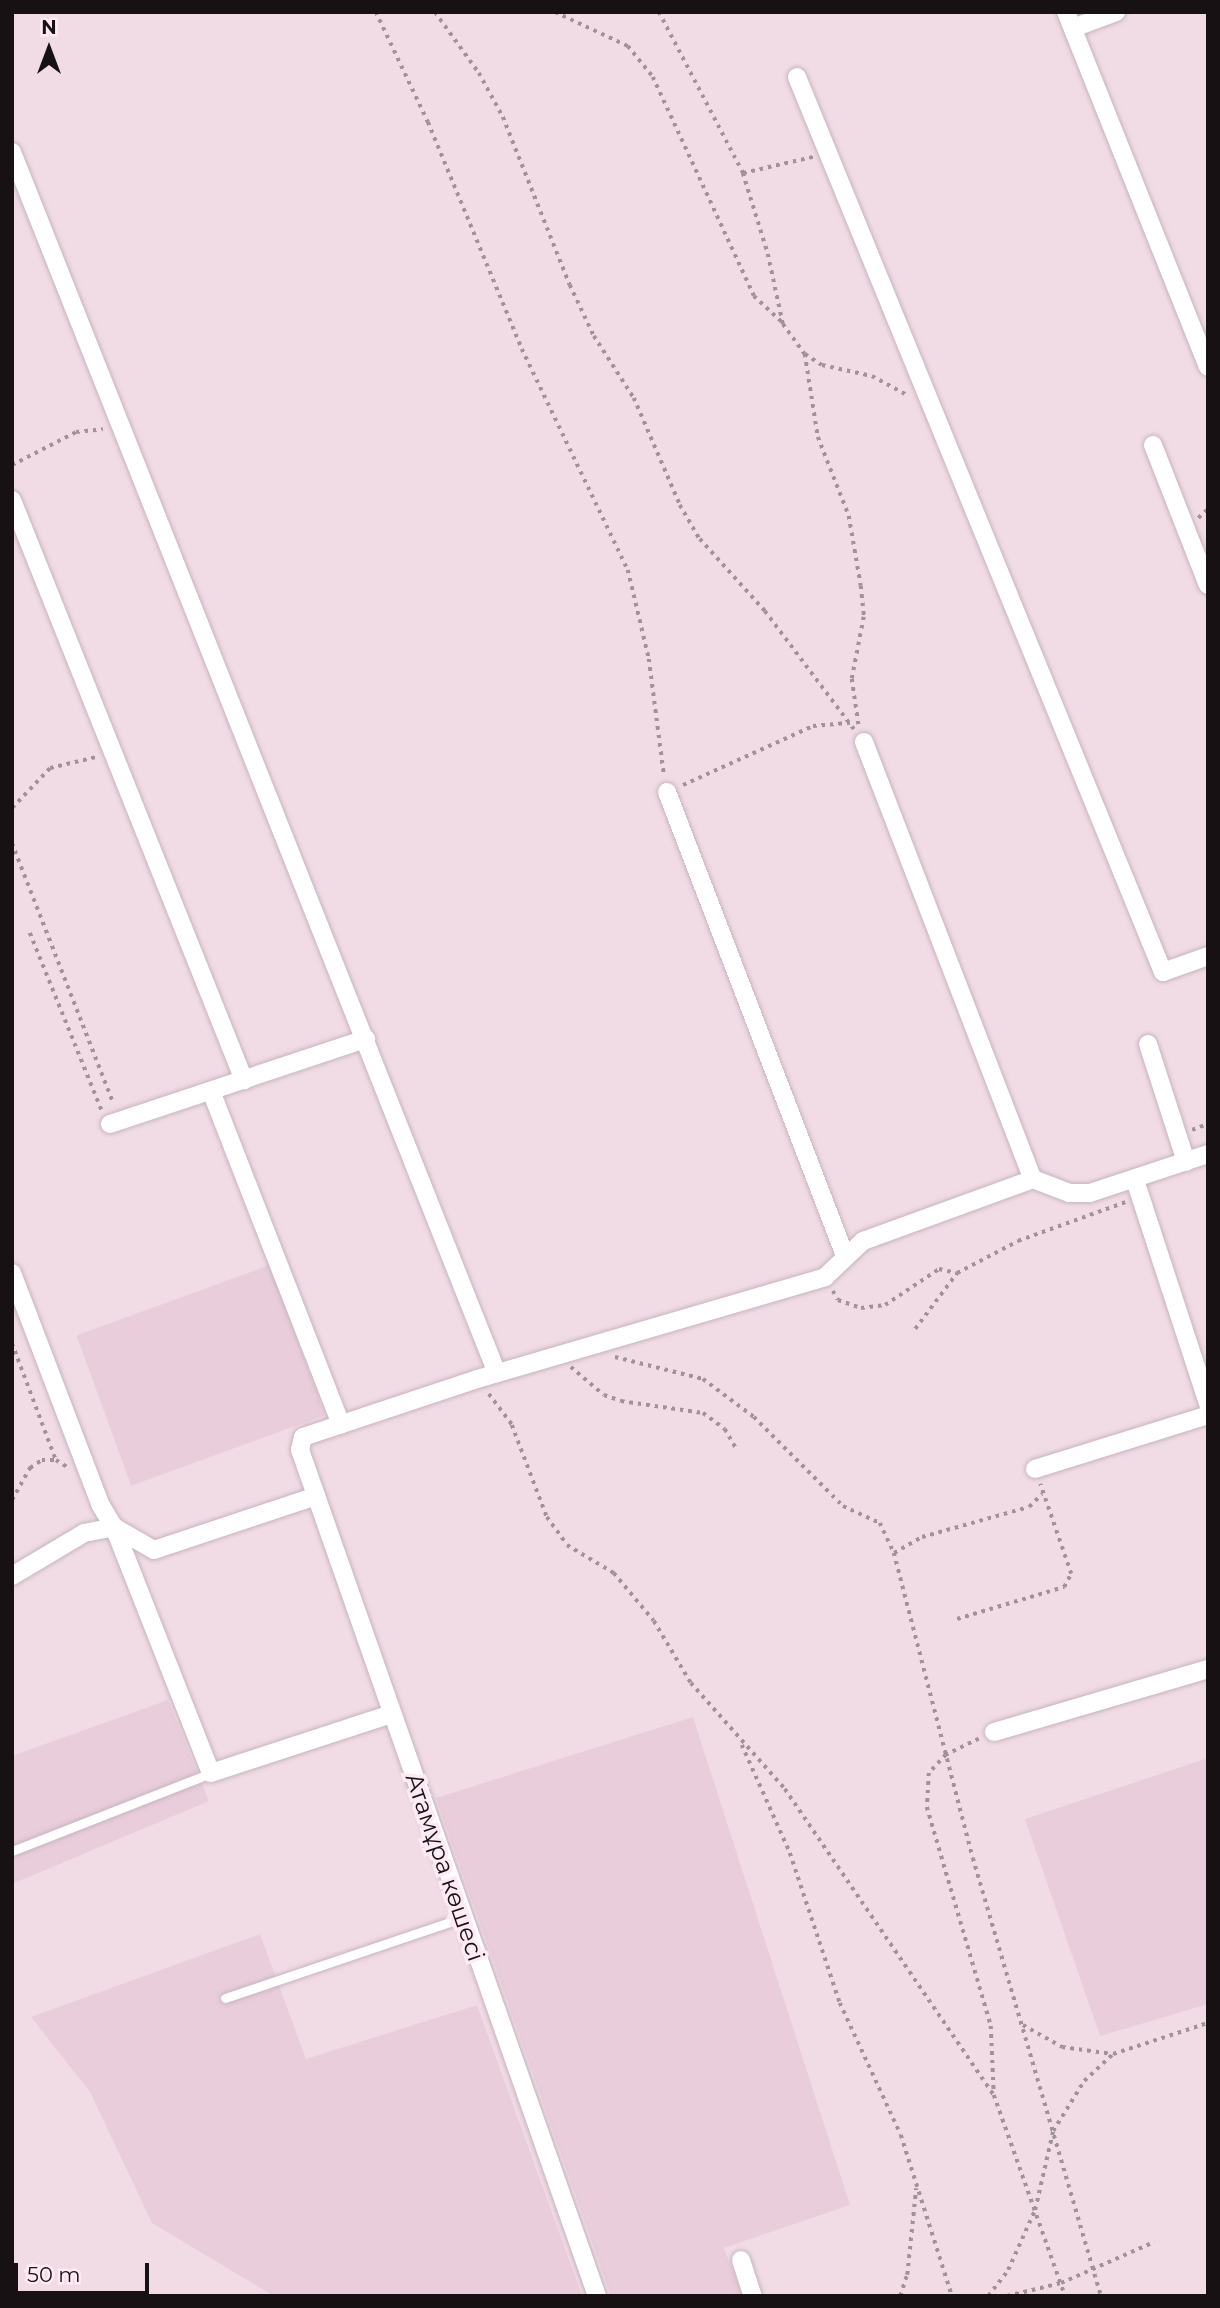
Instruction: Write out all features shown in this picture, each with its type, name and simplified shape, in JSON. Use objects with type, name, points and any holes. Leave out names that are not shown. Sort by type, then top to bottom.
[{"type":"street","points":[[1116,12],[1069,20],[1208,367]]},
{"type":"street","points":[[797,77],[1163,972],[1208,956]]},
{"type":"street","points":[[12,152],[497,1373]]},
{"type":"street","points":[[1153,445],[1208,585]]},
{"type":"street","points":[[12,500],[111,754],[244,1080]]},
{"type":"street","points":[[864,742],[1033,1179]]},
{"type":"street","points":[[667,792],[845,1256]]},
{"type":"street","points":[[118,1122],[366,1039]]},
{"type":"street","points":[[1148,1044],[1186,1162]]},
{"type":"street","points":[[211,1091],[341,1425],[477,1379],[825,1277],[863,1241],[1033,1179],[1069,1193],[1138,1188],[1186,1162],[1208,1154]]},
{"type":"street","points":[[1138,1188],[1208,1404]]},
{"type":"street","points":[[12,1273],[93,1485],[114,1527],[211,1773],[392,1714]]},
{"type":"street","points":[[1035,1469],[1208,1415]]},
{"type":"street","name":"Атамұра көшесі","points":[[341,1425],[303,1437],[300,1450],[462,1918],[597,2296]]},
{"type":"street","points":[[12,1576],[84,1533],[114,1527],[153,1550],[316,1496]]},
{"type":"street","points":[[994,1732],[1208,1669]]},
{"type":"street","points":[[741,2260],[753,2296]]},
{"type":"lane","points":[[12,1851],[211,1773]]},
{"type":"lane","points":[[225,1998],[462,1918]]},
{"type":"path","points":[[376,12],[428,122],[522,349],[628,570],[649,659],[667,792],[813,726],[850,723]]},
{"type":"path","points":[[435,12],[479,72],[503,117],[570,285],[594,336],[634,398],[680,505],[700,539],[765,611],[864,742]]},
{"type":"path","points":[[555,12],[628,46],[653,77],[754,296],[783,324],[805,354],[822,365],[872,376],[932,409]]},
{"type":"path","points":[[659,12],[743,173],[783,324]]},
{"type":"path","points":[[743,173],[829,156]]},
{"type":"path","points":[[805,354],[818,438],[849,516],[861,586],[864,617],[852,679],[864,742]]},
{"type":"path","points":[[12,465],[76,432],[124,431]]},
{"type":"path","points":[[12,808],[50,768],[111,754]]},
{"type":"path","points":[[12,843],[118,1122]]},
{"type":"path","points":[[30,933],[97,1103],[118,1122]]},
{"type":"path","points":[[915,1329],[957,1273],[1018,1241],[1138,1188]]},
{"type":"path","points":[[825,1277],[838,1300],[861,1308],[885,1305],[939,1269],[957,1273]]},
{"type":"path","points":[[12,1343],[56,1460]]},
{"type":"path","points":[[579,1349],[703,1379],[754,1417],[844,1506],[880,1523],[894,1553],[946,1755],[1101,2296]]},
{"type":"path","points":[[556,1355],[604,1395],[703,1413],[724,1429],[737,1450]]},
{"type":"path","points":[[477,1379],[512,1425],[547,1517],[567,1545],[614,1573],[654,1621],[691,1683],[785,1789],[994,2095],[1065,2296]]},
{"type":"path","points":[[12,1500],[30,1468],[42,1460],[56,1460],[93,1485]]},
{"type":"path","points":[[957,1619],[1064,1587],[1071,1574],[1035,1469]]},
{"type":"path","points":[[894,1553],[922,1537],[1029,1507],[1043,1493]]},
{"type":"path","points":[[994,1732],[946,1755],[929,1773],[928,1807],[990,2026],[994,2095]]},
{"type":"path","points":[[740,1740],[790,1853],[840,2003],[901,2135],[951,2296]]},
{"type":"path","points":[[1021,2024],[1062,2047],[1113,2053],[1208,2023]]},
{"type":"path","points":[[988,2296],[1008,2270],[1035,2210],[1053,2132],[1084,2081],[1113,2053]]},
{"type":"path","points":[[900,2296],[906,2275],[917,2186]]},
{"type":"path","points":[[1007,2296],[1061,2283],[1154,2242]]},
{"type":"shaded area","points":[[270,1265],[325,1415],[131,1486],[76,1335]]},
{"type":"shaded area","points":[[168,1700],[209,1801],[12,1884],[12,1756]]},
{"type":"shaded area","points":[[693,1717],[850,2205],[724,2248],[742,2295],[611,2296],[436,1798]]},
{"type":"shaded area","points":[[1208,1758],[1208,2004],[1100,2036],[1025,1819]]},
{"type":"shaded area","points":[[260,1934],[306,2059],[477,2005],[582,2296],[274,2296],[152,2223],[90,2092],[31,2017]]}]
